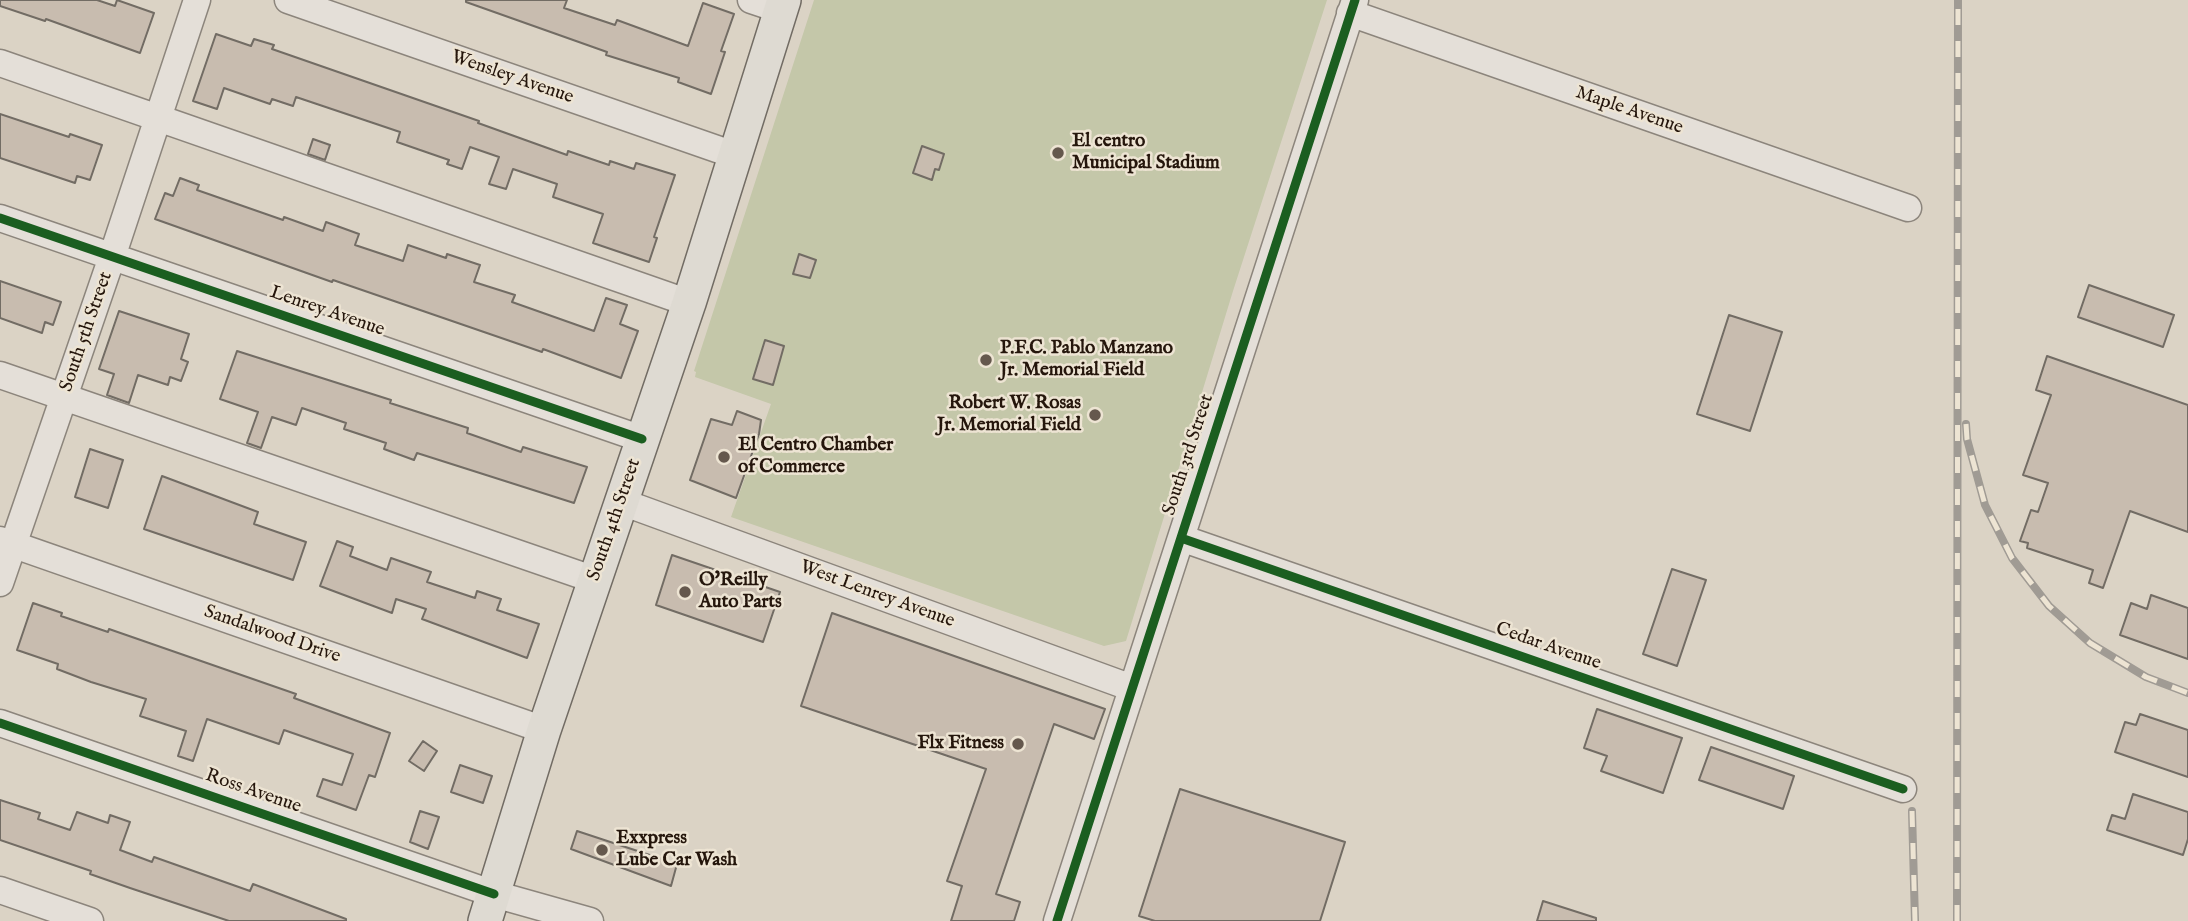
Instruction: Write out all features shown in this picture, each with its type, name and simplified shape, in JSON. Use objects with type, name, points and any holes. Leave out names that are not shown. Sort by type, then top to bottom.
[{"type":"main road","name":"South 4th Street","points":[[489,907],[544,730],[737,156],[772,3]]},
{"type":"street","name":"South 5th Street","points":[[0,583],[7,542],[64,397],[197,0]]},
{"type":"street","name":"Wensley Avenue","points":[[288,0],[737,156]]},
{"type":"street","name":"Maple Avenue","points":[[1353,7],[1908,208]]},
{"type":"street","name":"South 3rd Street","points":[[1057,921],[1353,7]]},
{"type":"street","points":[[0,63],[689,303]]},
{"type":"street","name":"Lenrey Avenue","points":[[0,218],[642,439]]},
{"type":"street","points":[[0,375],[596,580]]},
{"type":"street","name":"West Lenrey Avenue","points":[[622,502],[1132,688]]},
{"type":"street","name":"Cedar Avenue","points":[[1181,538],[1903,789]]},
{"type":"street","name":"Sandalwood Drive","points":[[7,542],[544,730]]},
{"type":"street","name":"Ross Avenue","points":[[0,723],[489,907],[590,921]]},
{"type":"street","points":[[0,890],[90,921]]},
{"type":"green space","points":[[814,0],[1327,0],[1233,291],[1126,641],[1104,646],[731,517],[771,404],[695,377],[694,371]]},
{"type":"building","points":[[0,0],[97,0],[115,6],[117,0],[154,13],[140,53],[46,19],[45,21],[0,6]]},
{"type":"building","points":[[466,0],[567,0],[564,8],[615,25],[617,20],[688,46],[703,3],[734,14],[721,51],[725,52],[711,94],[678,82],[679,78],[606,55],[607,52]]},
{"type":"building","points":[[216,34],[251,46],[254,39],[274,45],[272,49],[479,121],[478,123],[567,155],[568,151],[609,165],[610,161],[634,169],[636,163],[675,175],[654,237],[657,238],[649,262],[593,243],[603,214],[553,197],[557,184],[513,169],[506,189],[489,184],[499,157],[470,147],[462,169],[447,164],[449,160],[397,142],[400,132],[296,97],[293,106],[272,99],[270,104],[224,88],[217,109],[193,101]]},
{"type":"building","points":[[0,114],[102,145],[90,180],[77,176],[75,183],[0,158]]},
{"type":"building","points":[[313,139],[330,145],[325,160],[308,154]]},
{"type":"building","points":[[922,146],[944,154],[939,170],[935,169],[932,180],[913,173]]},
{"type":"building","points":[[180,178],[199,185],[197,190],[283,220],[284,217],[323,231],[326,222],[359,234],[355,245],[403,261],[408,245],[446,258],[447,254],[480,265],[474,282],[515,295],[512,302],[594,331],[606,298],[627,305],[620,324],[638,331],[621,378],[543,349],[542,352],[333,280],[332,282],[155,219],[165,193],[173,196]]},
{"type":"building","points":[[799,254],[816,260],[810,278],[793,274]]},
{"type":"building","points":[[0,281],[61,302],[53,325],[45,322],[42,333],[0,318]]},
{"type":"building","points":[[2089,285],[2174,315],[2163,347],[2078,317]]},
{"type":"building","points":[[119,311],[189,334],[181,359],[188,362],[181,381],[170,377],[168,385],[138,375],[129,403],[107,395],[114,374],[99,369]]},
{"type":"building","points":[[1729,315],[1782,332],[1750,431],[1697,414]]},
{"type":"building","points":[[765,340],[784,346],[773,385],[753,379]]},
{"type":"building","points":[[237,351],[391,400],[390,403],[468,428],[467,433],[521,452],[523,447],[587,467],[574,503],[417,453],[414,460],[384,449],[386,443],[344,429],[346,423],[302,408],[296,425],[272,417],[261,448],[247,443],[258,412],[220,399]]},
{"type":"building","points":[[2047,356],[2188,405],[2188,532],[2130,511],[2103,588],[2089,583],[2093,570],[2027,548],[2028,543],[2020,541],[2031,510],[2038,512],[2048,483],[2023,475],[2051,395],[2036,390]]},
{"type":"building","name":"El Centro Chamber of Commerce","points":[[737,411],[761,420],[759,434],[736,498],[690,480],[711,419],[732,425]]},
{"type":"building","points":[[90,449],[123,460],[108,508],[75,497]]},
{"type":"building","points":[[162,476],[258,512],[254,524],[306,542],[293,580],[144,529]]},
{"type":"building","points":[[337,541],[353,547],[350,556],[387,570],[391,558],[431,572],[427,582],[475,598],[477,591],[501,599],[497,610],[539,624],[527,658],[422,619],[426,609],[396,599],[392,613],[320,586]]},
{"type":"building","points":[[672,555],[780,592],[763,642],[656,605]]},
{"type":"building","points":[[1672,569],[1706,580],[1677,666],[1643,654]]},
{"type":"building","points":[[2151,595],[2188,608],[2188,659],[2120,635],[2131,603],[2147,609]]},
{"type":"building","points":[[33,603],[62,613],[61,616],[108,632],[109,629],[296,694],[294,698],[390,733],[375,777],[369,775],[356,810],[317,796],[323,779],[342,785],[353,754],[284,730],[279,744],[207,719],[193,761],[178,756],[186,731],[140,716],[146,699],[91,682],[57,669],[58,664],[17,650]]},
{"type":"building","points":[[832,613],[1105,709],[1094,739],[1054,724],[996,894],[1020,902],[1014,921],[951,921],[962,886],[947,881],[986,769],[801,706]]},
{"type":"building","points":[[1597,709],[1682,738],[1663,793],[1601,771],[1607,756],[1584,748]]},
{"type":"building","points":[[2140,714],[2188,730],[2188,777],[2115,752],[2125,722],[2136,725]]},
{"type":"building","points":[[423,741],[437,751],[424,771],[409,761]]},
{"type":"building","points":[[1711,747],[1794,776],[1783,809],[1699,780]]},
{"type":"building","points":[[460,765],[492,776],[483,803],[451,792]]},
{"type":"building","points":[[1180,789],[1345,842],[1320,921],[1155,921],[1139,916]]},
{"type":"building","points":[[2133,794],[2188,812],[2188,839],[2183,855],[2107,830],[2112,815],[2125,819]]},
{"type":"building","points":[[0,800],[40,813],[38,819],[70,830],[77,812],[108,823],[110,815],[130,822],[120,850],[152,862],[154,857],[250,891],[253,884],[346,921],[229,921],[130,888],[90,874],[91,871],[0,840]]},
{"type":"building","points":[[420,811],[439,817],[428,849],[410,842]]},
{"type":"building","points":[[577,831],[677,864],[671,886],[571,849]]},
{"type":"building","points":[[1543,901],[1596,918],[1596,921],[1537,921]]},
{"type":"railway","points":[[1957,921],[1958,0]]},
{"type":"railway","points":[[1966,424],[1967,439],[1985,505],[2012,558],[2049,606],[2090,643],[2146,677],[2188,693]]},
{"type":"railway","points":[[1912,811],[1915,921]]},
{"type":"cycle path","points":[[1057,921],[1355,0]]},
{"type":"cycle path","points":[[0,218],[642,439]]},
{"type":"cycle path","points":[[1181,538],[1903,789]]},
{"type":"cycle path","points":[[0,723],[494,894]]},
{"type":"place","name":"El centro Municipal Stadium","points":[[1058,153]]},
{"type":"place","name":"P.F.C. Pablo Manzano Jr. Memorial Field","points":[[986,360]]},
{"type":"place","name":"Robert W. Rosas Jr. Memorial Field","points":[[1095,415]]},
{"type":"place","name":"El Centro Chamber of Commerce","points":[[724,457]]},
{"type":"place","name":"O'Reilly Auto Parts","points":[[685,592]]},
{"type":"place","name":"Flx Fitness","points":[[1018,744]]},
{"type":"place","name":"Exxpress Lube Car Wash","points":[[602,850]]}]
